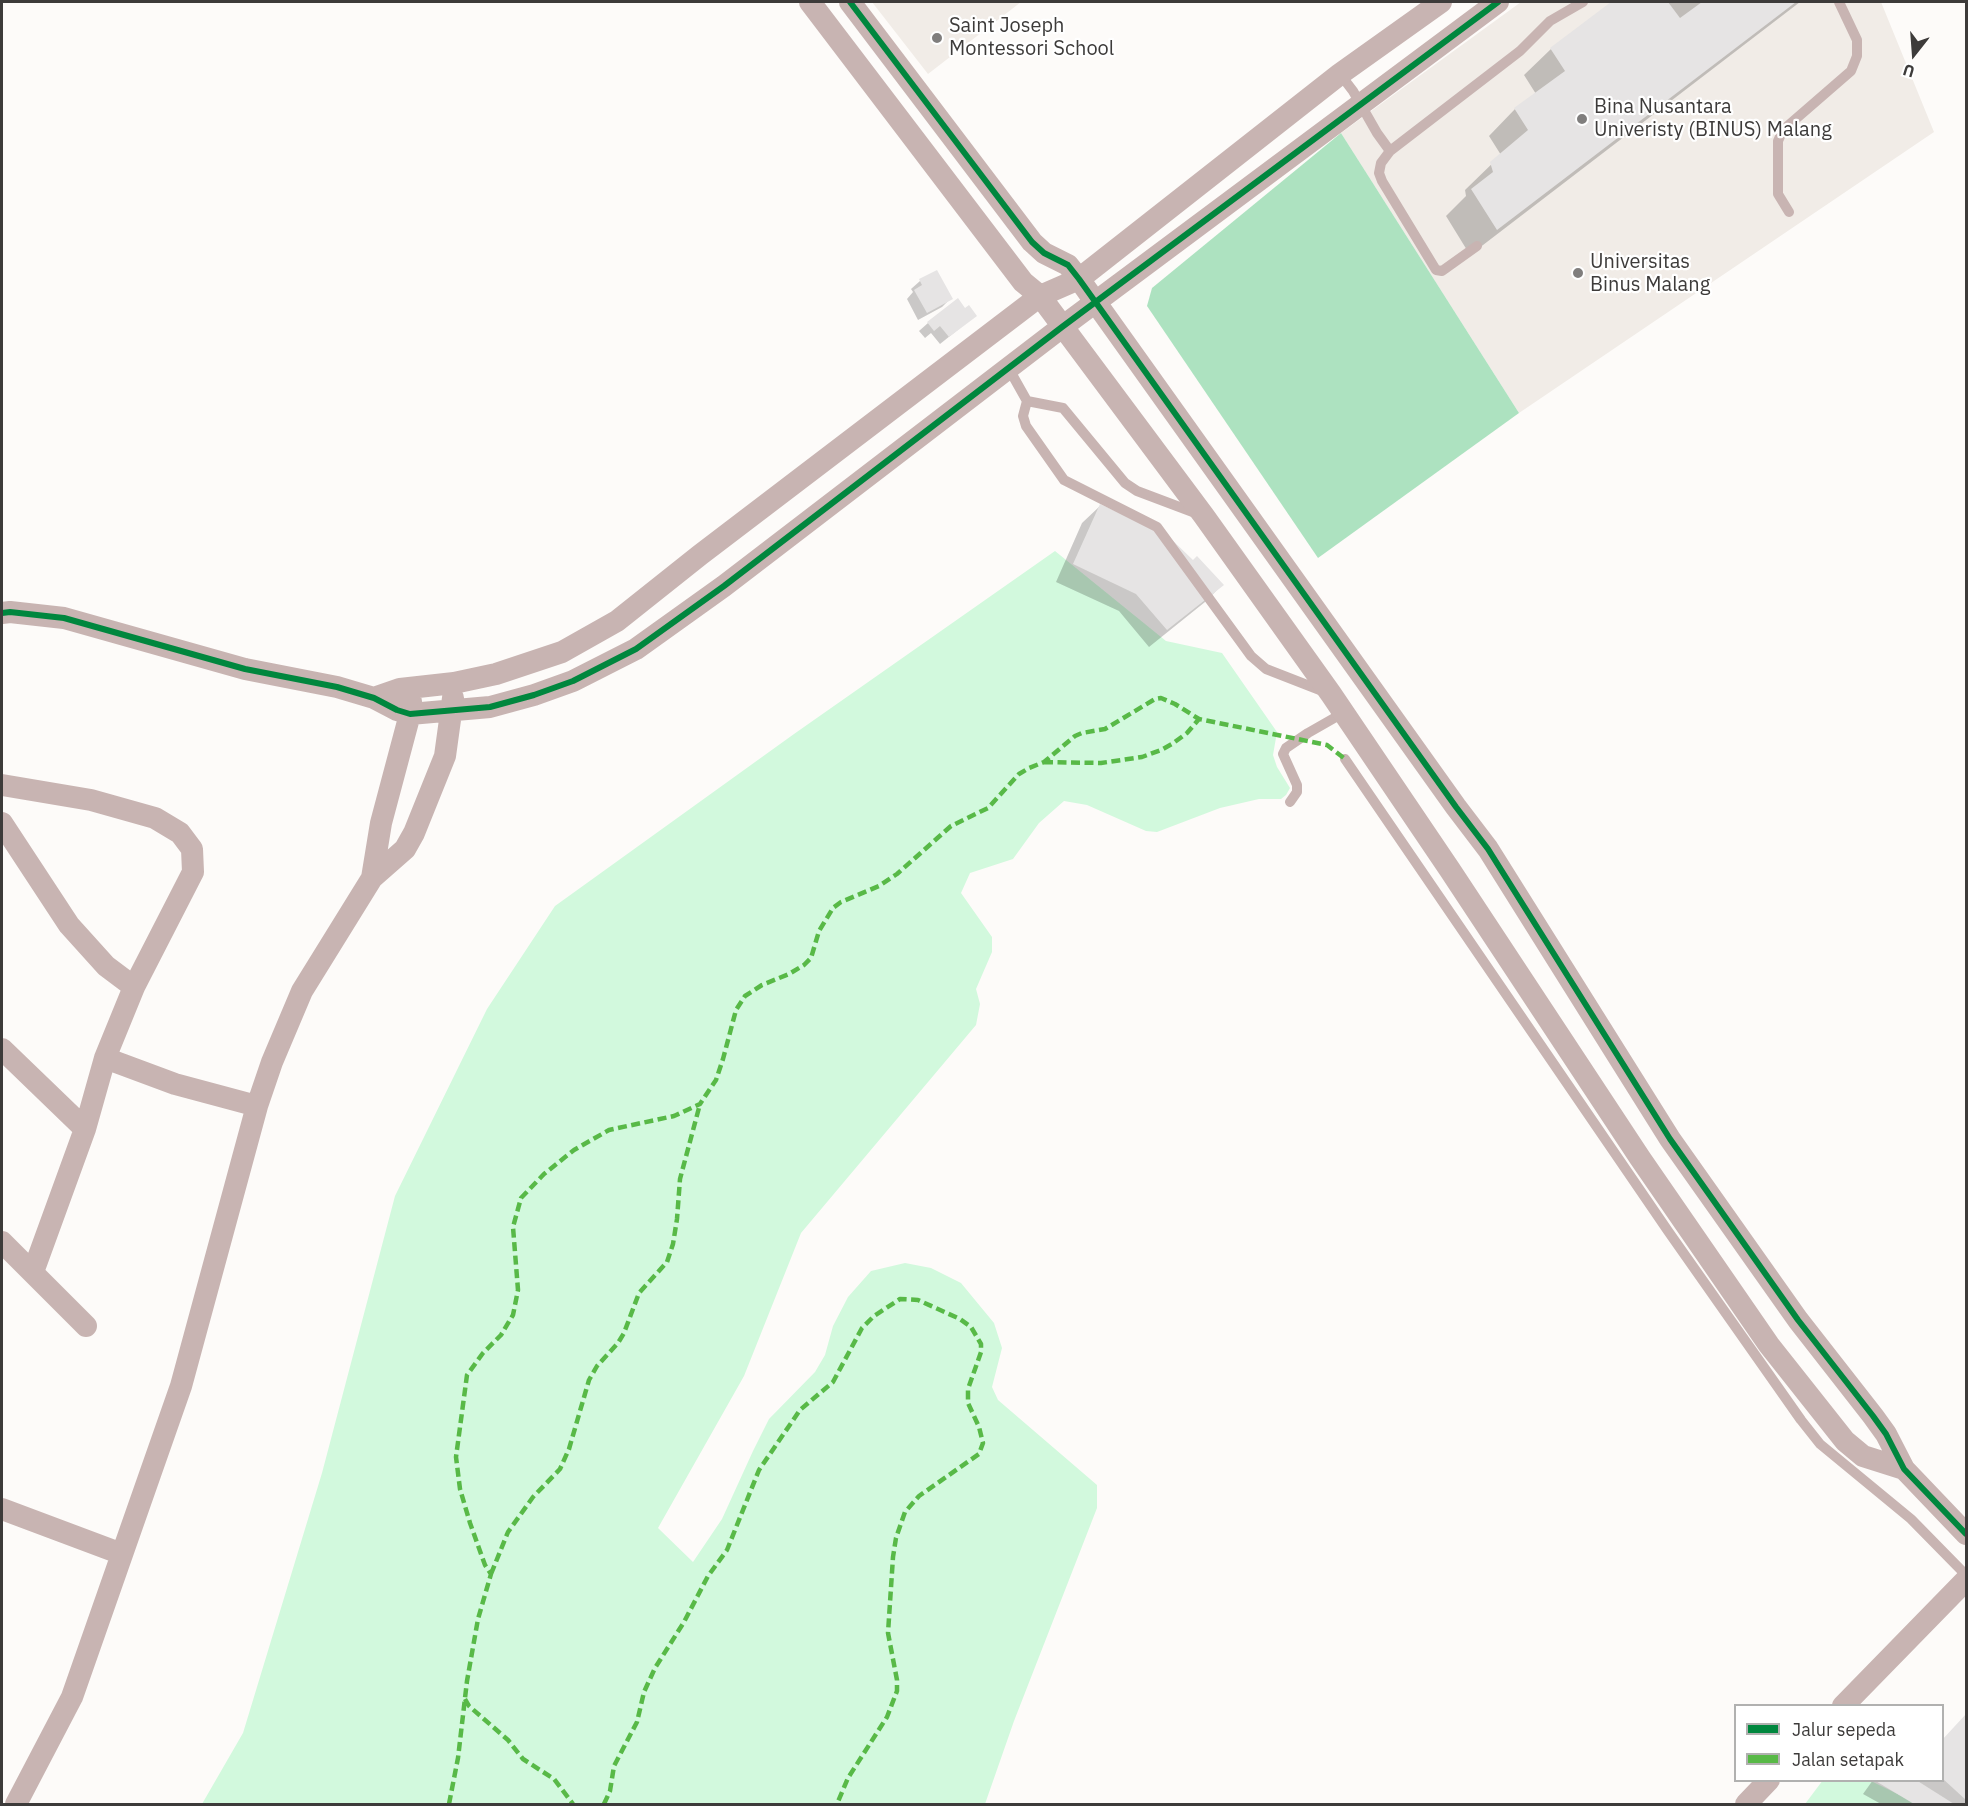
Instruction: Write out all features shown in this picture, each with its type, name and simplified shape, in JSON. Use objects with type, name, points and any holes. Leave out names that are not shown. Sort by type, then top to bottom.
[{"type":"street","points":[[810,2],[1023,282],[1040,296],[1331,694],[1658,1185],[1769,1345],[1845,1441],[1863,1456],[1904,1469]]},
{"type":"street","points":[[850,2],[1032,242],[1044,253],[1068,265],[1079,279],[1488,849],[1670,1139],[1798,1320],[1886,1434],[1904,1469],[1962,1530]]},
{"type":"street","points":[[374,698],[400,689],[454,683],[496,674],[562,652],[616,621],[1040,296],[1079,279],[1340,74],[1441,2]]},
{"type":"street","points":[[2,612],[64,618],[245,669],[337,687],[374,698],[410,714],[490,707],[573,681],[636,649],[724,586],[1062,327],[1498,2]]},
{"type":"street","points":[[1203,516],[1236,498]]},
{"type":"street","points":[[700,555],[724,586]]},
{"type":"street","points":[[16,1804],[72,1697],[181,1386],[257,1106],[272,1062],[302,991],[372,878],[405,849],[414,833],[445,756],[454,683]]},
{"type":"street","points":[[372,878],[381,822],[410,714],[412,688]]},
{"type":"street","points":[[2,785],[91,800],[155,818],[180,833],[192,849],[193,872],[134,987],[105,1058],[85,1129],[33,1272]]},
{"type":"street","points":[[2,823],[69,925],[106,966],[134,987]]},
{"type":"street","points":[[2,1049],[85,1129]]},
{"type":"street","points":[[105,1058],[175,1084],[257,1106]]},
{"type":"street","points":[[1640,1158],[1670,1139]]},
{"type":"street","points":[[1658,1185],[1689,1165]]},
{"type":"street","points":[[2,1242],[86,1326]]},
{"type":"street","points":[[2,1509],[122,1554]]},
{"type":"street","points":[[1845,1704],[1965,1575]]},
{"type":"street","points":[[1746,1804],[1767,1782]]},
{"type":"lane","points":[[1477,246],[1442,271],[1436,270],[1382,182],[1379,173],[1381,163],[1390,151],[1520,51],[1550,21],[1583,2]]},
{"type":"lane","points":[[1789,212],[1778,194],[1778,141],[1783,130],[1851,70],[1857,56],[1857,40],[1839,2]]},
{"type":"lane","points":[[1340,74],[1390,151]]},
{"type":"lane","points":[[1009,369],[1027,401],[1023,416],[1026,426],[1064,480],[1157,527],[1251,656],[1266,669],[1331,694]]},
{"type":"lane","points":[[1027,401],[1063,408],[1125,483],[1203,516]]},
{"type":"lane","points":[[1290,802],[1297,792],[1297,785],[1283,754],[1286,748],[1343,713]]},
{"type":"lane","points":[[1345,759],[1668,1231],[1801,1420],[1820,1444],[1911,1519],[1965,1575]]},
{"type":"shaded area","name":"Saint Joseph Montessori School","points":[[872,2],[1021,2],[928,74]]},
{"type":"shaded area","name":"Universitas Binus Malang","points":[[1521,2],[1881,2],[1934,132],[1519,413],[1341,133]]},
{"type":"green space","points":[[1341,133],[1519,413],[1318,558],[1147,306],[1152,288]]},
{"type":"green space","points":[[1055,551],[1166,641],[1222,653],[1277,732],[1273,755],[1277,767],[1290,788],[1281,799],[1259,799],[1220,808],[1157,832],[1146,831],[1087,805],[1064,801],[1039,823],[1013,859],[970,873],[961,893],[992,937],[992,952],[976,989],[980,1004],[976,1025],[801,1233],[744,1376],[658,1528],[693,1562],[722,1519],[769,1419],[815,1372],[825,1355],[833,1326],[848,1297],[871,1271],[905,1263],[931,1268],[961,1283],[994,1323],[1002,1348],[992,1387],[998,1400],[1097,1485],[1097,1508],[1014,1721],[985,1804],[202,1804],[243,1733],[322,1473],[395,1196],[487,1009],[555,906],[794,734]]},
{"type":"green space","points":[[1822,1782],[1873,1782],[1918,1804],[1805,1804]]},
{"type":"building","name":"Bina Nusantara Univeristy (BINUS) Malang","points":[[1611,2],[1668,2],[1680,18],[1702,2],[1796,2],[1497,230],[1471,189],[1493,172],[1490,162],[1528,130],[1514,108],[1565,71],[1550,48]]},
{"type":"building","points":[[937,270],[953,299],[927,313],[914,290],[922,285],[919,279]]},
{"type":"building","points":[[958,298],[965,308],[969,305],[977,316],[949,337],[940,326],[934,331],[927,322]]},
{"type":"building","points":[[1100,504],[1167,535],[1193,560],[1197,556],[1224,585],[1167,630],[1136,594],[1073,564]]},
{"type":"building","points":[[1966,1714],[1966,1800],[1944,1780],[1944,1738]]},
{"type":"building","points":[[1877,1782],[1919,1782],[1954,1804],[1914,1804]]},
{"type":"marked path","points":[[449,1804],[478,1619],[491,1574],[485,1565],[470,1523],[460,1489],[456,1457],[467,1375],[483,1353],[501,1335],[513,1315],[518,1290],[513,1227],[521,1198],[544,1174],[574,1150],[609,1130],[674,1116],[700,1104],[716,1080],[736,1010],[745,996],[762,985],[804,965],[811,958],[819,931],[833,908],[841,902],[879,886],[897,874],[951,826],[988,808],[1019,774],[1044,762],[1075,736],[1105,729],[1155,699],[1161,698],[1199,719],[1327,745],[1345,759]]},
{"type":"marked path","points":[[1044,762],[1101,763],[1142,757],[1172,744],[1187,733],[1199,719]]},
{"type":"marked path","points":[[491,1574],[508,1532],[533,1497],[560,1469],[569,1449],[589,1380],[597,1366],[624,1333],[639,1293],[667,1262],[677,1219],[680,1179],[700,1104]]},
{"type":"marked path","points":[[604,1804],[610,1791],[614,1766],[637,1722],[644,1692],[655,1668],[684,1622],[708,1576],[727,1550],[759,1470],[800,1410],[833,1382],[862,1328],[874,1316],[900,1299],[918,1300],[960,1319],[971,1327],[981,1344],[981,1352],[968,1389],[968,1403],[979,1427],[983,1443],[979,1454],[919,1496],[905,1512],[896,1538],[893,1557],[888,1633],[897,1691],[887,1717],[848,1778],[837,1804]]},
{"type":"marked path","points":[[465,1699],[469,1706],[508,1740],[523,1759],[554,1779],[573,1804]]},
{"type":"cycle path","points":[[850,2],[1032,242],[1044,253],[1068,265],[1079,279],[1488,849],[1670,1139],[1798,1320],[1886,1434],[1904,1469],[1966,1534]]},
{"type":"cycle path","points":[[2,613],[64,618],[245,669],[337,687],[374,698],[410,714],[490,707],[573,681],[636,649],[724,586],[1062,327],[1498,2]]},
{"type":"place","name":"Saint Joseph Montessori School","points":[[937,38]]},
{"type":"place","name":"Bina Nusantara Univeristy (BINUS) Malang","points":[[1582,119]]},
{"type":"place","name":"Universitas Binus Malang","points":[[1578,273]]}]
